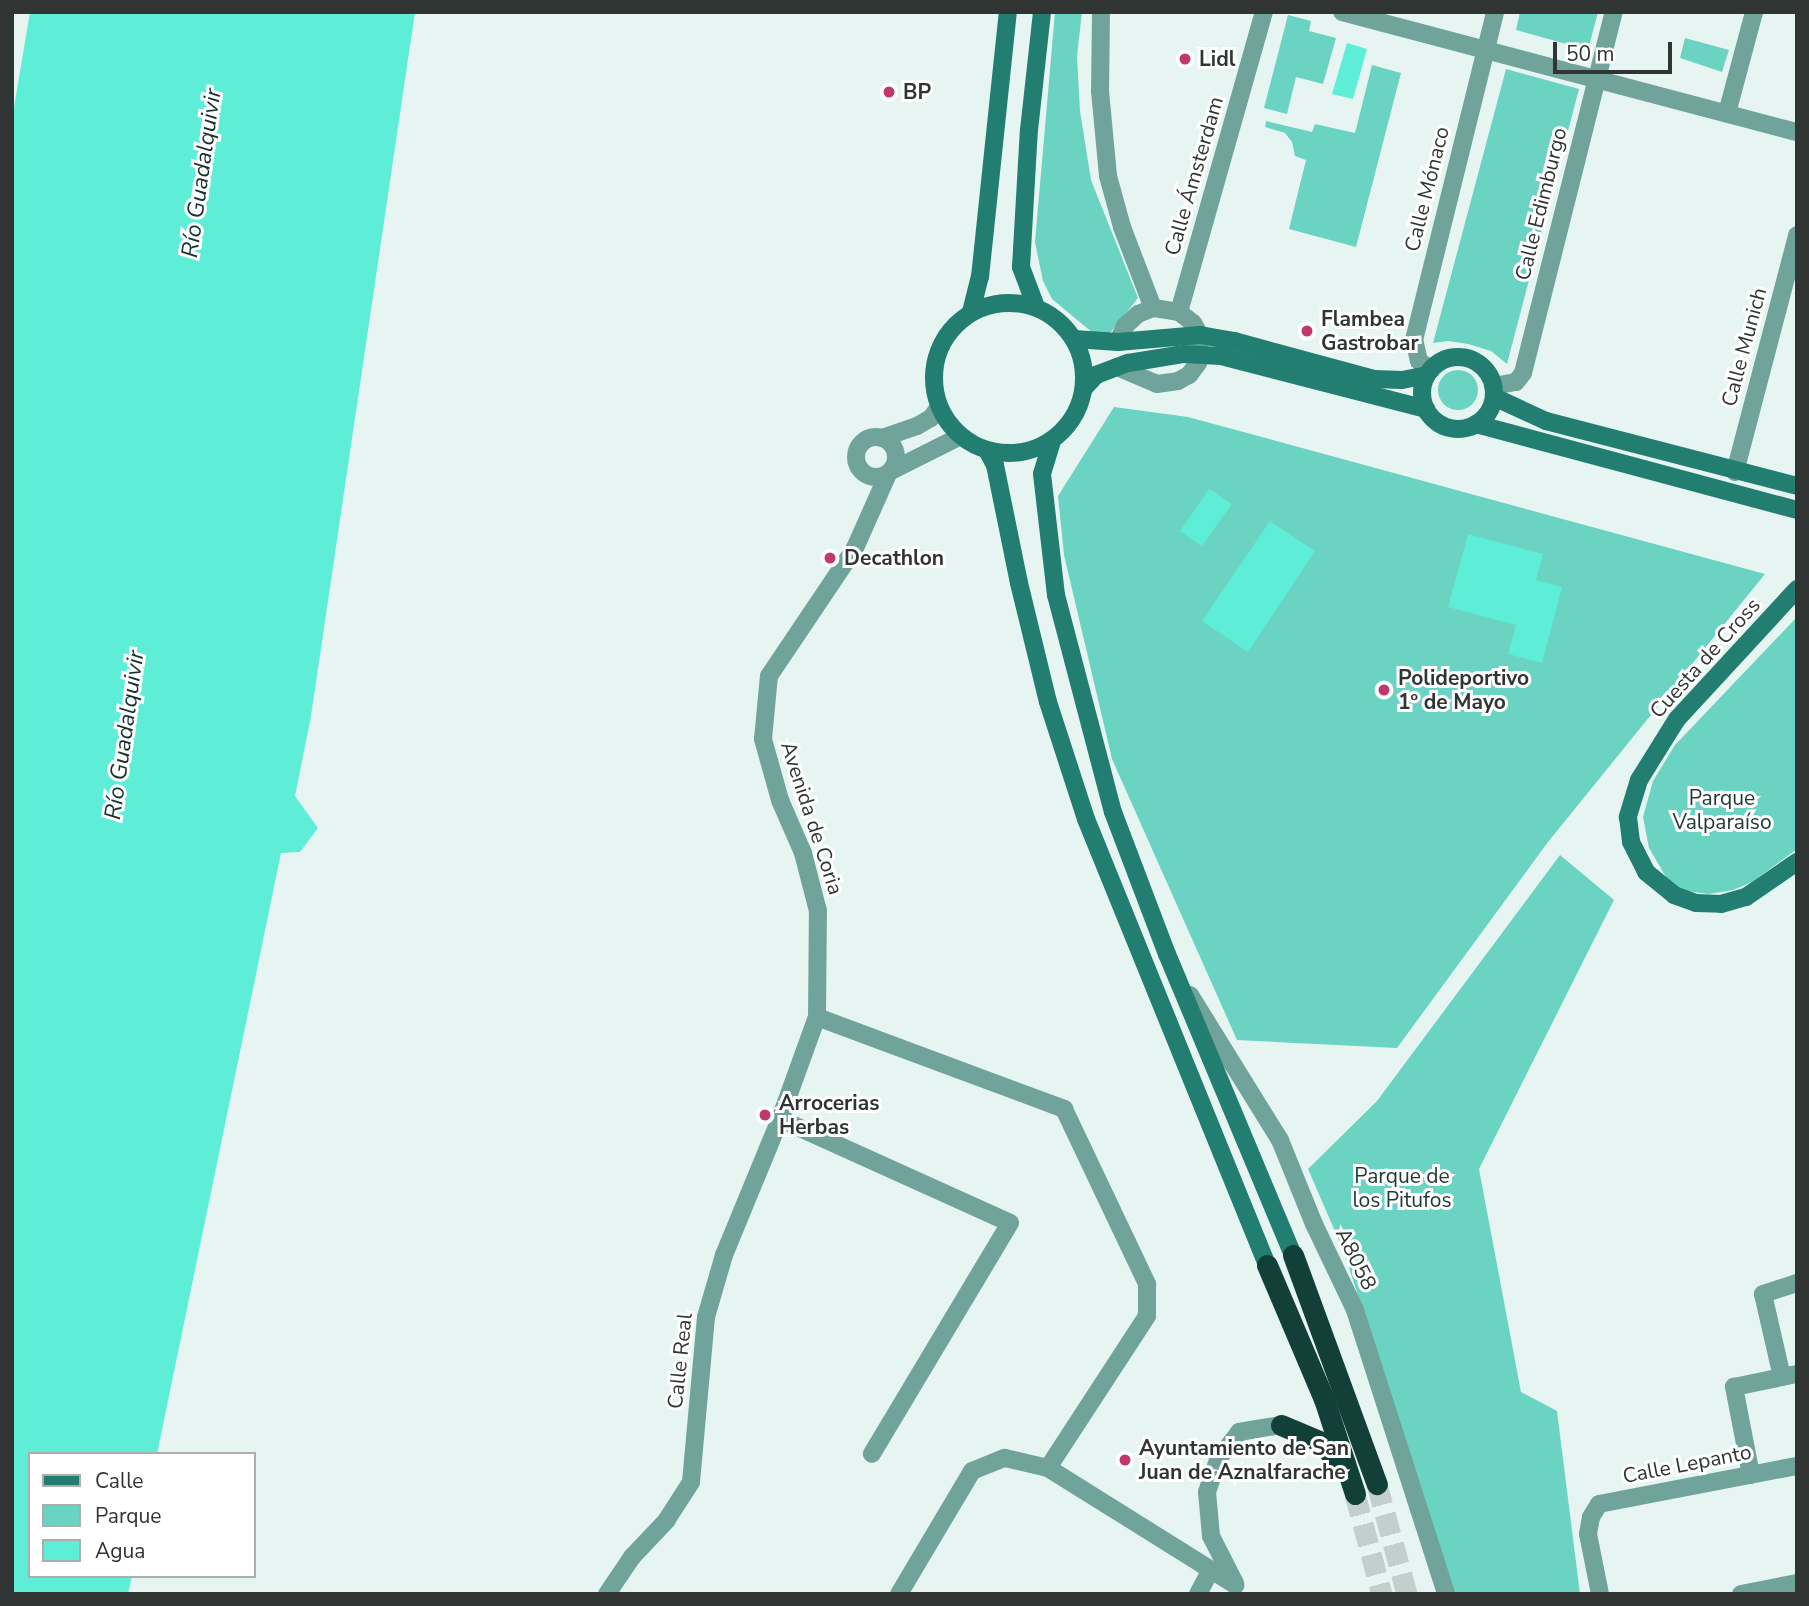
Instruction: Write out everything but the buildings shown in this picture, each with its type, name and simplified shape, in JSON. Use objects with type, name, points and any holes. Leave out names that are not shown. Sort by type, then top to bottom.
[{"type":"highway","points":[[1293,1255],[1377,1484]]},
{"type":"highway","points":[[1267,1265],[1324,1399],[1355,1494],[1324,1443],[1280,1425]]},
{"type":"main road","points":[[971,312],[980,277],[1008,12]]},
{"type":"main road","points":[[1036,307],[1021,267],[1029,130],[1042,12]]},
{"type":"main road","points":[[1267,1265],[1086,819],[1048,702],[1019,583],[995,465],[988,452],[961,436],[939,407],[933,386],[934,364],[947,335],[971,312],[992,304],[1014,303],[1036,307],[1058,320],[1074,340],[1083,363],[1084,388],[1077,410],[1052,441],[1042,474],[1056,595],[1113,812],[1173,968],[1293,1255]]},
{"type":"main road","points":[[1074,340],[1118,342],[1200,335],[1234,341],[1374,379],[1402,380],[1429,372],[1442,360],[1463,358],[1482,367],[1493,391],[1546,421],[1797,486]]},
{"type":"main road","points":[[1084,388],[1096,375],[1116,367],[1162,358],[1199,355],[1259,364],[1426,409]]},
{"type":"main road","points":[[1429,372],[1422,394],[1426,409],[1433,419],[1448,428],[1465,428],[1485,417],[1493,391]]},
{"type":"main road","points":[[1476,424],[1797,510]]},
{"type":"main road","points":[[988,452],[1029,451],[1052,441]]},
{"type":"main road","name":"Cuesta de Cross","points":[[1797,589],[1678,719],[1639,780],[1628,817],[1630,842],[1646,872],[1674,895],[1696,903],[1721,904],[1746,897],[1797,862]]},
{"type":"street","points":[[1101,12],[1100,91],[1108,176],[1122,227],[1153,308]]},
{"type":"street","name":"Calle Ámsterdam","points":[[1179,312],[1264,12]]},
{"type":"street","points":[[1342,12],[1797,132]]},
{"type":"street","name":"Calle Mónaco","points":[[1429,372],[1419,361],[1414,340],[1495,12]]},
{"type":"street","name":"Calle Edimburgo","points":[[1493,391],[1516,382],[1523,373],[1614,12]]},
{"type":"street","points":[[1727,113],[1754,12]]},
{"type":"street","name":"Calle Munich","points":[[1735,472],[1797,235]]},
{"type":"street","points":[[1116,367],[1138,379],[1169,384],[1189,375],[1199,355],[1200,335],[1193,323],[1179,312],[1153,308],[1138,314],[1125,326],[1118,342]]},
{"type":"street","points":[[939,407],[931,418],[903,431],[865,440],[858,446],[855,457],[863,473],[871,478],[890,472],[961,436]]},
{"type":"street","points":[[882,438],[891,443],[896,452],[890,472]]},
{"type":"street","name":"Avenida de Coria","points":[[780,1119],[817,1017],[818,911],[803,853],[780,800],[763,739],[769,676],[855,548],[890,472]]},
{"type":"street","name":"A8058","points":[[1173,968],[1280,1140],[1314,1224],[1355,1310],[1446,1594]]},
{"type":"street","points":[[817,1017],[1064,1109],[1147,1284],[1147,1316],[1048,1468]]},
{"type":"street","points":[[780,1119],[1010,1223],[872,1454]]},
{"type":"street","name":"Calle Real","points":[[607,1594],[632,1557],[666,1521],[691,1482],[706,1317],[724,1255],[780,1119]]},
{"type":"street","points":[[1751,1475],[1734,1387],[1789,1375],[1763,1294],[1797,1283]]},
{"type":"street","points":[[1239,1589],[1211,1536],[1207,1492],[1219,1458],[1238,1432],[1280,1425]]},
{"type":"street","points":[[899,1594],[972,1471],[1005,1458],[1048,1468],[1239,1589]]},
{"type":"street","name":"Calle Lepanto","points":[[1600,1594],[1588,1534],[1591,1517],[1599,1504],[1797,1466]]},
{"type":"street","points":[[1198,1594],[1212,1570]]},
{"type":"street","points":[[1741,1594],[1797,1583]]},
{"type":"green space","points":[[1055,12],[1082,12],[1077,56],[1080,111],[1091,180],[1138,298],[1110,333],[1093,333],[1052,299],[1043,281],[1035,242]]},
{"type":"green space","points":[[1520,12],[1598,12],[1588,50],[1516,30]]},
{"type":"green space","points":[[1288,15],[1311,21],[1309,31],[1336,38],[1323,84],[1296,77],[1287,114],[1264,108]]},
{"type":"green space","points":[[1685,38],[1729,50],[1722,72],[1680,58]]},
{"type":"green space","points":[[1372,65],[1401,73],[1356,247],[1289,229],[1306,160],[1295,156],[1292,142],[1285,133],[1265,127],[1266,121],[1312,132],[1315,124],[1355,133]]},
{"type":"green space","points":[[1506,69],[1579,89],[1507,364],[1491,351],[1468,344],[1448,341],[1433,343]]},
{"type":"green space","points":[[1458,370],[1466,371],[1472,376],[1477,382],[1477,398],[1472,404],[1466,409],[1458,410],[1450,409],[1444,404],[1439,398],[1438,390],[1439,382],[1444,376],[1450,371]]},
{"type":"green space","name":"Polideportivo 1º de Mayo","points":[[1114,407],[1188,417],[1765,574],[1548,842],[1397,1048],[1237,1040],[1112,759],[1064,555],[1058,496]]},
{"type":"green space","name":"Parque Valparaíso","points":[[1797,617],[1797,849],[1752,882],[1733,890],[1709,894],[1686,891],[1669,882],[1649,848],[1643,817],[1653,781],[1675,745]]},
{"type":"green space","name":"Parque de los Pitufos","points":[[1560,855],[1614,900],[1479,1169],[1521,1392],[1557,1411],[1580,1594],[1454,1594],[1344,1252],[1308,1169],[1377,1101]]},
{"type":"water","name":"Río Guadalquivir","points":[[30,12],[415,12],[311,716],[295,796],[318,828],[300,852],[281,853],[157,1452],[28,1452],[28,1578],[132,1578],[128,1594],[12,1594],[12,119]]},
{"type":"water","points":[[1347,43],[1367,49],[1353,99],[1332,94]]},
{"type":"water","points":[[1209,489],[1232,504],[1202,546],[1180,531]]},
{"type":"water","points":[[1270,521],[1315,551],[1248,652],[1202,621]]},
{"type":"water","points":[[1468,534],[1543,554],[1536,580],[1562,587],[1542,663],[1508,654],[1516,625],[1448,607]]},
{"type":"tunnel","points":[[1377,1484],[1407,1594]]},
{"type":"tunnel","points":[[1355,1494],[1382,1594]]},
{"type":"place","name":"Lidl","points":[[1185,59]]},
{"type":"place","name":"BP","points":[[889,92]]},
{"type":"place","name":"Flambea Gastrobar","points":[[1307,331]]},
{"type":"place","name":"Decathlon","points":[[830,558]]},
{"type":"place","name":"Polideportivo 1º de Mayo","points":[[1384,690]]},
{"type":"place","name":"Arrocerias Herbas","points":[[765,1115]]},
{"type":"place","name":"Ayuntamiento de San Juan de Aznalfarache","points":[[1125,1460]]}]
